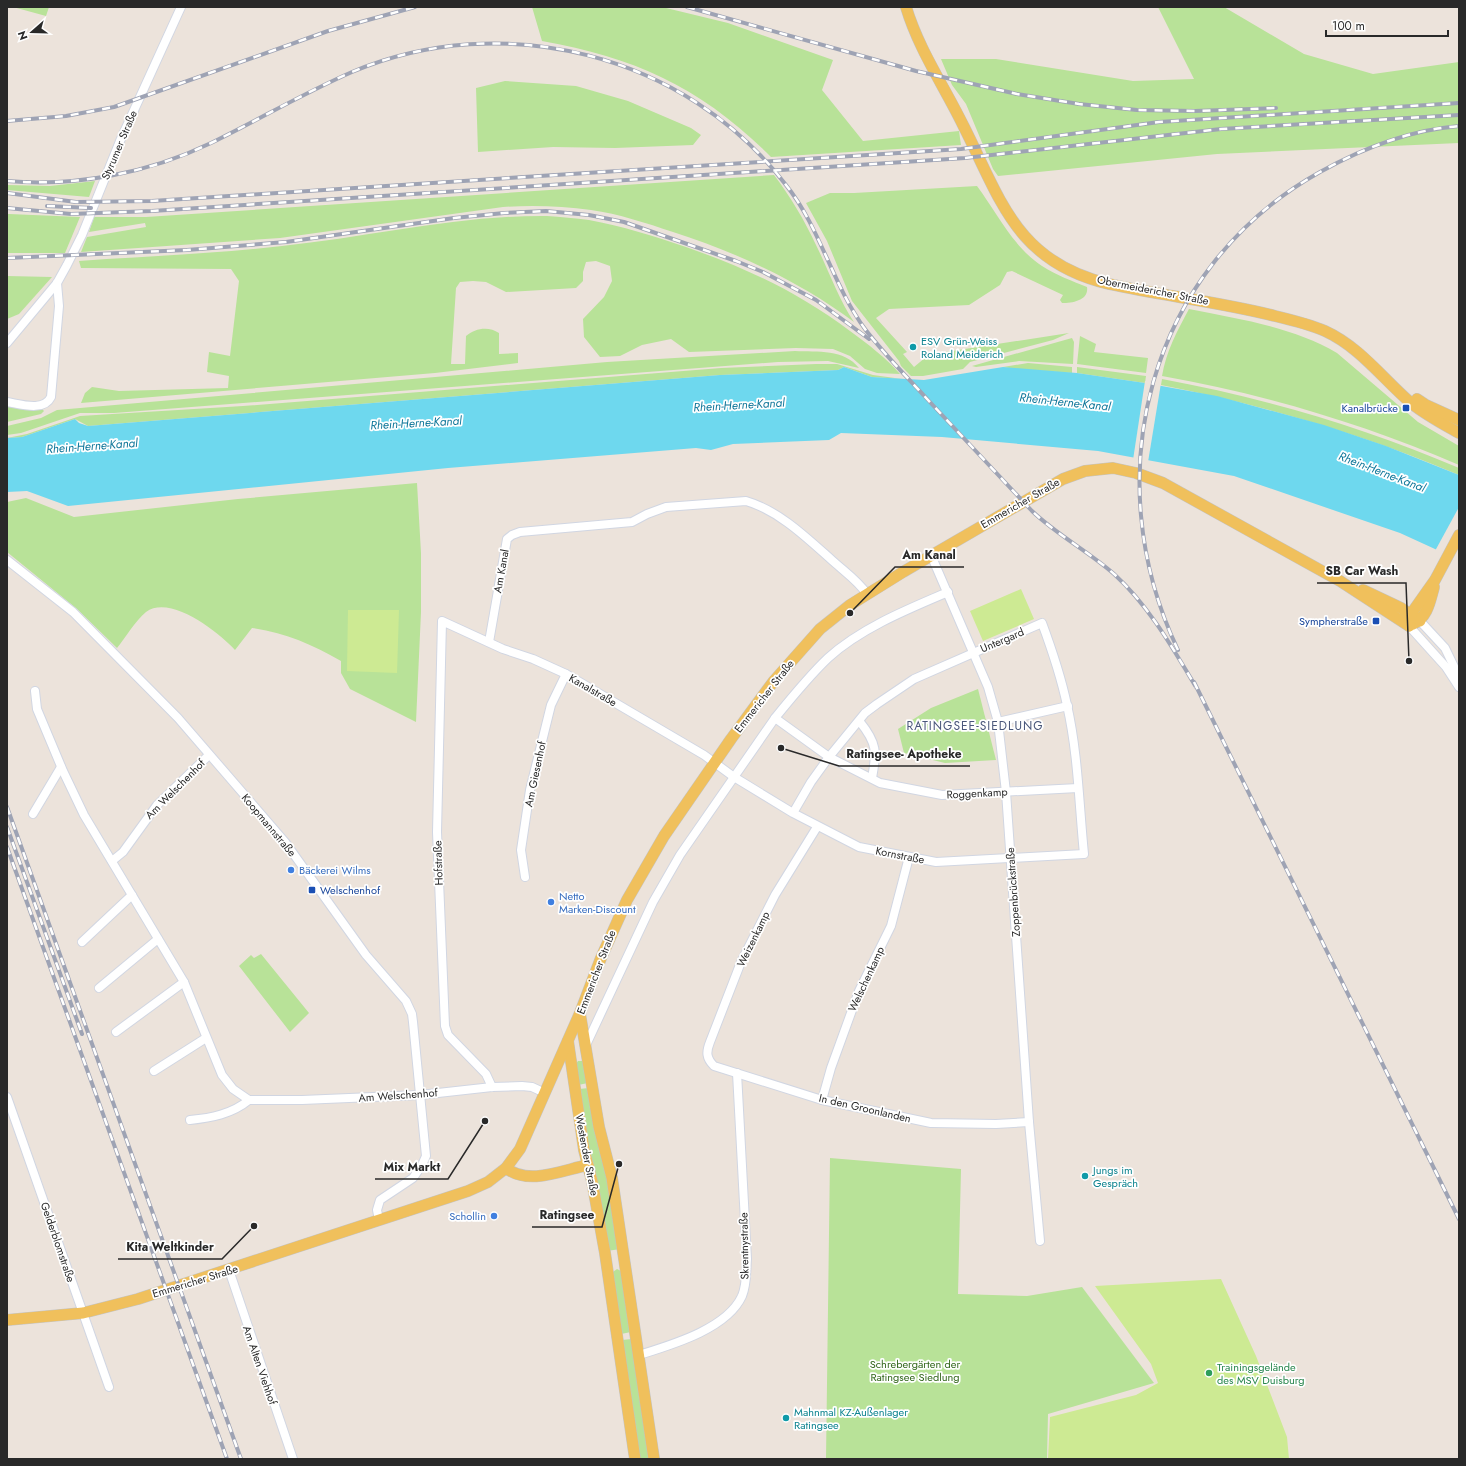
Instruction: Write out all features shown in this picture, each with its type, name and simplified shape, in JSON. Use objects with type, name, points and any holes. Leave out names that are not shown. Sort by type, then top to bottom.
[{"type":"main road","name":"Obermeidericher Straße","points":[[906,7],[919,43],[963,125],[1000,202],[1019,232],[1046,257],[1080,274],[1108,283],[1239,306],[1309,325],[1341,340],[1389,381],[1411,403],[1427,415],[1459,433]]},
{"type":"main road","name":"Obermeidericher Straße","points":[[1389,381],[1426,405],[1459,420]]},
{"type":"main road","name":"Emmericher Straße","points":[[7,1320],[83,1313],[138,1299],[468,1191],[488,1182],[506,1168],[523,1143],[568,1040],[579,1020],[601,958],[627,900],[664,836],[768,688],[808,641],[836,616],[867,594],[931,555],[1063,479],[1085,471],[1113,468],[1136,473],[1163,483],[1340,581],[1409,626]]},
{"type":"main road","points":[[1409,626],[1416,618],[1427,610],[1435,580],[1459,535]]},
{"type":"main road","name":"Emmericher Straße","points":[[1340,581],[1361,589],[1416,618]]},
{"type":"main road","name":"Westender Straße","points":[[579,1020],[586,1046],[599,1127],[612,1178],[654,1459]]},
{"type":"main road","points":[[568,1040],[573,1038],[580,1040],[586,1046]]},
{"type":"main road","name":"Westender Straße","points":[[568,1040],[584,1150],[608,1270],[636,1459]]},
{"type":"main road","points":[[506,1168],[514,1175],[533,1177],[588,1165]]},
{"type":"main road","points":[[608,1270],[611,1266],[616,1264],[626,1269]]},
{"type":"street","name":"Styrumer Straße","points":[[7,343],[58,283],[82,235],[105,177],[181,7]]},
{"type":"street","name":"Styrumer Straße","points":[[7,402],[41,406],[48,402],[51,397],[59,306],[58,283]]},
{"type":"street","name":"Am Kanal","points":[[489,642],[507,539],[512,535],[530,531],[632,522],[646,514],[666,507],[734,501],[746,501],[759,505],[796,529],[858,583],[867,594]]},
{"type":"street","name":"Zoppenbrückstraße","points":[[931,555],[974,652],[988,687],[998,722],[1006,792],[1029,1122],[1040,1241]]},
{"type":"street","name":"Koopmannstraße","points":[[7,560],[75,614],[157,695],[285,842],[366,955],[406,1001],[412,1014],[426,1156],[413,1178],[380,1200],[377,1210],[378,1220]]},
{"type":"street","name":"Emmericher Straße","points":[[586,1046],[595,1024],[661,888],[680,854],[775,718],[792,697],[829,658],[869,629],[887,619],[948,592]]},
{"type":"street","points":[[1416,618],[1445,648],[1459,677]]},
{"type":"street","name":"Kanalstraße","points":[[442,621],[566,674],[704,755],[734,777]]},
{"type":"street","name":"Hofstraße","points":[[442,621],[437,832],[445,1026],[448,1035],[486,1074],[492,1087]]},
{"type":"street","name":"Untergard","points":[[793,813],[811,782],[830,757],[866,713],[877,704],[914,679],[1042,623],[1056,663],[1068,706],[1084,854]]},
{"type":"street","points":[[1409,626],[1446,668],[1459,687]]},
{"type":"street","name":"Am Giesenhof","points":[[525,878],[521,850],[530,790],[551,705],[566,674]]},
{"type":"street","points":[[35,691],[37,709],[61,767],[84,814],[184,982],[222,1075],[233,1089],[249,1100],[239,1109],[218,1116],[190,1120]]},
{"type":"street","points":[[998,722],[1068,706]]},
{"type":"street","name":"Roggenkamp","points":[[775,718],[830,757],[880,783],[942,796],[1078,788]]},
{"type":"street","points":[[860,722],[871,736],[876,748],[872,778]]},
{"type":"street","name":"Am Welschenhof","points":[[112,861],[123,852],[157,805],[209,755]]},
{"type":"street","points":[[33,814],[61,767]]},
{"type":"street","name":"Kornstraße","points":[[734,777],[793,813],[859,847],[936,862],[1084,854]]},
{"type":"street","name":"Weizenkamp","points":[[708,1059],[707,1051],[741,962],[776,895],[818,827]]},
{"type":"street","name":"Welschenkamp","points":[[822,1100],[831,1068],[858,994],[891,926],[909,857]]},
{"type":"street","points":[[82,942],[132,895]]},
{"type":"street","points":[[99,988],[158,939]]},
{"type":"street","points":[[116,1032],[184,982]]},
{"type":"street","points":[[579,1020],[589,1026],[595,1024]]},
{"type":"street","points":[[154,1071],[206,1038]]},
{"type":"street","name":"In den Groonlanden","points":[[708,1059],[714,1066],[822,1100],[931,1123],[996,1124],[1029,1122]]},
{"type":"street","name":"Skrentnystraße","points":[[638,1355],[684,1339],[723,1319],[738,1303],[744,1289],[747,1260],[738,1073]]},
{"type":"street","name":"Am Welschenhof","points":[[249,1100],[302,1100],[420,1095],[492,1087],[527,1086],[545,1093]]},
{"type":"street","name":"Gelderblomstraße","points":[[7,1098],[109,1387]]},
{"type":"street","name":"Am Alten Viehhof","points":[[229,1270],[293,1459]]},
{"type":"green space","points":[[13,7],[49,7],[46,16]]},
{"type":"green space","points":[[532,7],[662,7],[728,23],[833,60],[822,90],[863,141],[959,131],[961,145],[771,157],[719,112],[693,94],[666,80],[638,67],[608,57],[576,48],[542,41]]},
{"type":"green space","points":[[1158,7],[1224,7],[1304,54],[1373,74],[1459,62],[1459,143],[1217,154],[998,176],[993,169],[966,104],[952,85],[941,59],[996,59],[1133,81],[1194,79]]},
{"type":"green space","points":[[505,81],[576,86],[628,101],[691,128],[701,135],[693,145],[615,148],[553,147],[478,152],[476,88]]},
{"type":"green space","points":[[774,175],[807,227],[838,294],[854,322],[833,307],[790,281],[721,249],[632,219],[591,210],[569,208],[536,206],[503,207],[280,238],[81,252],[87,237],[146,227],[145,223],[89,232],[94,217],[146,217]]},
{"type":"green space","points":[[95,181],[89,197],[7,190],[7,185],[50,186]]},
{"type":"green space","points":[[977,186],[1006,229],[1022,249],[1042,266],[1064,278],[1087,287],[1087,291],[1083,298],[1079,300],[1062,303],[1060,300],[1063,295],[1012,271],[1007,272],[1000,285],[969,305],[889,309],[876,318],[907,352],[903,354],[914,367],[926,357],[939,353],[1069,333],[1053,340],[970,362],[963,369],[923,376],[911,376],[901,366],[899,361],[852,301],[827,241],[806,203],[830,193]]},
{"type":"green space","points":[[7,214],[80,217],[65,253],[7,253]]},
{"type":"green space","points":[[547,216],[589,220],[614,225],[686,247],[751,273],[811,304],[857,336],[889,362],[900,374],[877,373],[865,369],[850,356],[833,349],[796,348],[689,352],[671,339],[642,345],[620,356],[600,357],[584,337],[583,319],[604,297],[612,281],[610,266],[596,261],[586,262],[583,272],[583,281],[576,288],[506,292],[486,282],[460,282],[456,288],[451,364],[465,364],[466,336],[474,331],[482,329],[491,329],[499,333],[499,354],[518,353],[518,363],[435,373],[81,403],[85,393],[92,387],[119,391],[228,388],[229,376],[207,372],[209,352],[230,356],[239,281],[231,269],[81,268],[79,261],[257,249],[480,219]]},
{"type":"green space","points":[[7,276],[52,277],[19,314],[7,319]]},
{"type":"green space","points":[[1189,309],[1246,320],[1284,330],[1320,344],[1337,353],[1418,422],[1459,446],[1459,465],[1387,436],[1313,412],[1276,401],[1200,383],[1162,376],[1169,350]]},
{"type":"green space","points":[[1080,336],[1096,344],[1094,352],[1148,358],[1146,373],[1077,364]]},
{"type":"green space","points":[[1072,338],[1074,342],[1073,364],[1019,361],[976,367],[972,366]]},
{"type":"green space","points":[[795,351],[830,353],[846,357],[859,368],[828,361],[778,362],[114,413],[80,413],[21,433],[7,435],[7,426],[41,418],[57,410],[607,362]]},
{"type":"green space","points":[[1028,363],[1072,367],[1072,373],[1003,367]]},
{"type":"green space","points":[[837,364],[873,375],[902,379],[872,377],[844,367],[838,370],[720,375],[88,426],[75,419],[22,437],[7,438],[27,434],[80,416],[243,406],[721,368]]},
{"type":"green space","points":[[1077,367],[1146,376],[1145,383],[1077,373]]},
{"type":"green space","points":[[1162,379],[1238,395],[1313,415],[1387,439],[1423,453],[1459,468],[1459,475],[1386,446],[1312,422],[1275,411],[1161,385]]},
{"type":"green space","points":[[7,405],[41,408],[44,411],[41,414],[7,422]]},
{"type":"green space","points":[[417,483],[421,553],[421,612],[416,722],[350,689],[341,673],[341,661],[309,644],[264,630],[252,628],[235,650],[218,634],[194,618],[168,608],[156,608],[146,612],[134,624],[117,648],[77,609],[7,552],[7,502],[26,498],[74,517],[238,499]]},
{"type":"green space","points":[[1021,589],[1034,619],[983,641],[970,611]]},
{"type":"green space","points":[[348,610],[399,610],[397,673],[347,671]]},
{"type":"green space","points":[[978,689],[996,760],[945,763],[904,753],[898,729],[931,708]]},
{"type":"green space","points":[[261,954],[309,1013],[290,1032],[239,966],[251,955],[254,958]]},
{"type":"green space","points":[[578,1061],[583,1061],[588,1083],[578,1085],[576,1064]]},
{"type":"green space","points":[[589,1088],[621,1249],[606,1251],[579,1089]]},
{"type":"green space","name":"Schrebergärten der Ratingsee Siedlung","points":[[830,1158],[961,1169],[958,1294],[1027,1296],[1082,1287],[1154,1383],[1048,1414],[1047,1459],[826,1459]]},
{"type":"green space","points":[[617,1269],[621,1271],[631,1332],[621,1334],[613,1272]]},
{"type":"green space","name":"Trainingsgelände des MSV Duisburg","points":[[1221,1279],[1256,1356],[1287,1437],[1289,1459],[1048,1459],[1050,1417],[1136,1395],[1158,1383],[1151,1364],[1095,1286]]},
{"type":"green space","points":[[632,1339],[650,1459],[639,1459],[622,1340]]},
{"type":"water","name":"Rhein-Herne-Kanal","points":[[844,367],[872,377],[924,380],[1003,367],[1077,373],[1217,396],[1324,425],[1386,446],[1459,475],[1459,560],[1400,533],[1234,476],[1098,451],[942,437],[841,433],[829,440],[733,444],[711,450],[696,448],[448,468],[68,506],[27,491],[7,492],[7,438],[22,437],[75,419],[79,423],[88,426],[720,375],[838,370]]},
{"type":"pier","points":[[1145,381],[1161,383],[1148,462],[1133,460]]},
{"type":"pier","points":[[1459,507],[1459,562],[1435,551]]},
{"type":"railway","points":[[7,121],[66,116],[114,107],[328,31],[415,7]]},
{"type":"railway","points":[[687,7],[916,71],[1017,94],[1079,104],[1137,110],[1195,111],[1276,108]]},
{"type":"railway","points":[[7,181],[59,182],[86,180],[112,176],[163,162],[211,143],[352,72],[410,53],[469,44],[529,45],[588,55],[645,75],[697,103],[745,140],[786,185],[798,202],[818,238],[854,312],[872,338],[1032,511],[1052,528],[1094,558],[1127,586],[1149,613],[1196,687]]},
{"type":"railway","points":[[7,193],[76,202],[152,201],[961,149],[1159,122],[1459,103]]},
{"type":"railway","points":[[7,208],[71,214],[152,211],[965,158],[1221,129],[1459,115]]},
{"type":"railway","points":[[1178,650],[1153,583],[1141,515],[1141,448],[1153,382],[1178,320],[1214,263],[1261,213],[1320,172],[1353,155],[1405,136],[1441,128],[1459,126]]},
{"type":"railway","points":[[47,206],[91,208]]},
{"type":"railway","points":[[7,258],[187,250],[286,242],[454,218],[504,213],[546,211],[589,215],[624,222],[736,261],[763,272],[816,300],[869,339]]},
{"type":"railway","points":[[1194,682],[1459,1219]]},
{"type":"railway","points":[[7,807],[241,1459]]},
{"type":"railway","points":[[7,827],[82,1034]]},
{"type":"railway","points":[[7,847],[227,1459]]},
{"type":"place","name":"ESV Grün-Weiss Roland Meiderich","points":[[913,347]]},
{"type":"place","name":"Kanalbrücke","points":[[1406,408]]},
{"type":"place","name":"Am Kanal","points":[[850,613]]},
{"type":"place","name":"Sympherstraße","points":[[1376,621]]},
{"type":"place","name":"SB Car Wash","points":[[1409,661]]},
{"type":"place","name":"Ratingsee- Apotheke","points":[[781,748]]},
{"type":"place","name":"Bäckerei Wilms","points":[[291,870]]},
{"type":"place","name":"Welschenhof","points":[[312,890]]},
{"type":"place","name":"Netto Marken-Discount","points":[[551,902]]},
{"type":"place","name":"Mix Markt","points":[[485,1121]]},
{"type":"place","name":"Ratingsee","points":[[619,1164]]},
{"type":"place","name":"Jungs im Gespräch","points":[[1085,1176]]},
{"type":"place","name":"Schollin","points":[[494,1216]]},
{"type":"place","name":"Kita Weltkinder","points":[[254,1226]]},
{"type":"place","name":"Trainingsgelände des MSV Duisburg","points":[[1209,1373]]},
{"type":"place","name":"Mahnmal KZ-Außenlager Ratingsee","points":[[786,1418]]},
{"type":"district","name":"RATINGSEE-SIEDLUNG","points":[[975,726]]}]
